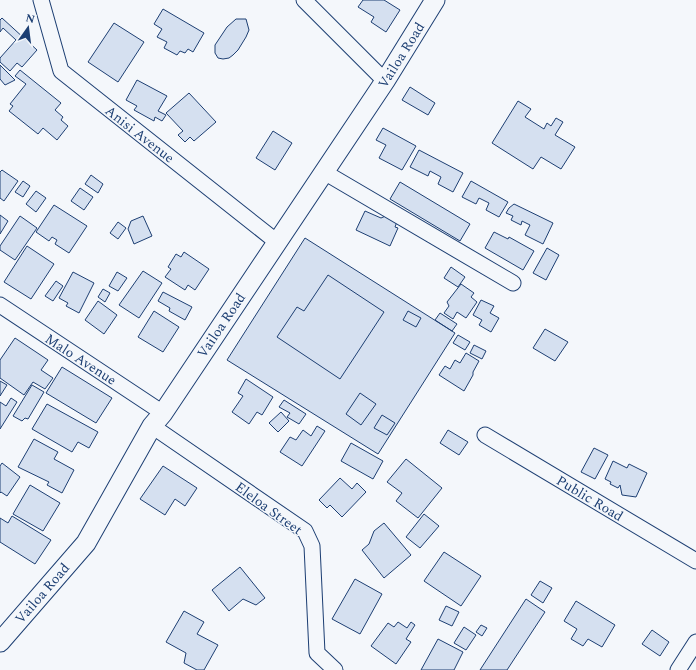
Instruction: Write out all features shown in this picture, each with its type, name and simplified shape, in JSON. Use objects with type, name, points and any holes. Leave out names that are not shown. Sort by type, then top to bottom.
[{"type":"main road","name":"Vailoa Road","points":[[0,642],[86,542],[157,420],[385,81],[435,0]]},
{"type":"street","name":"Anisi Avenue","points":[[41,0],[61,71],[277,242]]},
{"type":"street","points":[[304,0],[385,81]]},
{"type":"street","points":[[324,172],[513,283]]},
{"type":"street","name":"Malo Avenue","points":[[0,305],[157,420]]},
{"type":"street","name":"Eleloa Street","points":[[157,420],[305,531],[312,546],[317,653],[335,670]]},
{"type":"street","name":"Public Road","points":[[484,435],[696,561]]},
{"type":"street","points":[[678,670],[696,642]]},
{"type":"building","points":[[363,0],[384,0],[400,10],[386,32],[371,22],[374,17],[358,7]]},
{"type":"building","points":[[163,9],[204,33],[193,52],[188,49],[185,53],[180,51],[177,55],[164,48],[167,42],[157,37],[162,29],[154,24]]},
{"type":"building","points":[[2,18],[37,50],[22,67],[17,63],[10,71],[0,62],[0,58],[16,40],[3,28],[0,32],[0,20]]},
{"type":"building","points":[[236,19],[246,19],[249,30],[246,37],[238,50],[229,58],[218,58],[215,53],[215,45],[227,27]]},
{"type":"building","points":[[114,23],[144,42],[118,82],[88,62]]},
{"type":"building","points":[[0,65],[15,80],[5,85],[0,79]]},
{"type":"building","points":[[20,70],[61,103],[55,110],[63,117],[61,120],[68,126],[57,140],[43,128],[38,134],[9,111],[13,106],[10,104],[26,84],[15,76]]},
{"type":"building","points":[[137,80],[167,96],[158,111],[166,115],[162,121],[155,117],[154,121],[134,110],[137,106],[126,100]]},
{"type":"building","points":[[410,87],[435,103],[428,115],[402,100]]},
{"type":"building","points":[[189,93],[216,122],[194,141],[190,137],[185,142],[178,135],[183,131],[166,113]]},
{"type":"building","points":[[518,101],[531,109],[525,117],[544,129],[547,123],[551,126],[556,118],[563,122],[555,135],[575,147],[561,169],[541,157],[533,169],[492,143]]},
{"type":"building","points":[[383,128],[416,146],[402,170],[379,158],[386,145],[376,140]]},
{"type":"building","points":[[273,131],[292,143],[275,170],[256,158]]},
{"type":"building","points":[[419,150],[463,173],[453,192],[438,184],[441,177],[430,171],[428,176],[410,167]]},
{"type":"building","points":[[2,170],[18,181],[4,201],[0,198],[0,172]]},
{"type":"building","points":[[91,175],[103,184],[98,193],[85,184]]},
{"type":"building","points":[[23,181],[30,186],[23,197],[15,192]]},
{"type":"building","points":[[471,181],[508,202],[499,217],[486,210],[489,203],[479,198],[476,204],[462,197]]},
{"type":"building","points":[[400,182],[470,224],[460,241],[390,199]]},
{"type":"building","points":[[80,188],[93,197],[84,210],[71,201]]},
{"type":"building","points":[[36,191],[46,198],[36,212],[26,204]]},
{"type":"building","points":[[514,204],[553,223],[543,244],[525,235],[530,225],[522,221],[521,225],[511,220],[513,216],[506,213]]},
{"type":"building","points":[[54,205],[87,226],[69,253],[55,244],[57,240],[52,237],[49,241],[36,232]]},
{"type":"building","points":[[365,211],[381,218],[388,215],[398,219],[395,227],[398,228],[390,246],[356,230]]},
{"type":"building","points":[[0,215],[8,221],[0,234]]},
{"type":"building","points":[[20,216],[37,228],[15,260],[0,250],[0,246]]},
{"type":"building","points":[[143,216],[152,236],[134,244],[128,229],[131,221]]},
{"type":"building","points":[[118,222],[126,228],[118,239],[110,233]]},
{"type":"building","points":[[494,232],[508,239],[509,237],[534,251],[523,270],[485,248]]},
{"type":"building","points":[[305,238],[455,333],[378,454],[227,360]]},
{"type":"building","points":[[27,246],[54,264],[31,299],[4,282]]},
{"type":"building","points":[[547,248],[559,255],[546,280],[533,273]]},
{"type":"building","points":[[184,252],[209,269],[195,290],[188,285],[185,290],[165,277],[171,269],[168,267],[176,254],[181,257]]},
{"type":"building","points":[[451,267],[465,277],[458,287],[444,278]]},
{"type":"building","points":[[143,271],[162,283],[139,318],[119,305]]},
{"type":"building","points":[[73,272],[94,283],[79,313],[66,306],[68,303],[59,298]]},
{"type":"building","points":[[117,272],[127,278],[118,291],[109,286]]},
{"type":"building","points":[[328,275],[384,312],[340,379],[277,337],[297,307],[304,311]]},
{"type":"building","points":[[56,281],[63,286],[53,301],[45,296]]},
{"type":"building","points":[[461,284],[474,293],[471,297],[477,302],[466,318],[457,312],[453,319],[444,313],[449,306],[447,302]]},
{"type":"building","points":[[103,289],[110,293],[105,302],[98,297]]},
{"type":"building","points":[[163,292],[192,307],[185,320],[169,311],[170,308],[158,301]]},
{"type":"building","points":[[481,300],[494,306],[490,313],[499,318],[491,332],[479,325],[482,320],[473,315]]},
{"type":"building","points":[[98,301],[117,315],[104,334],[85,320]]},
{"type":"building","points":[[154,311],[179,327],[163,352],[138,337]]},
{"type":"building","points":[[408,311],[421,318],[416,327],[403,320]]},
{"type":"building","points":[[440,313],[457,324],[452,331],[435,320]]},
{"type":"building","points":[[545,329],[568,342],[555,361],[533,348]]},
{"type":"building","points":[[458,335],[470,342],[465,350],[453,343]]},
{"type":"building","points":[[15,338],[48,360],[41,370],[53,378],[45,389],[33,382],[24,395],[0,378],[0,360]]},
{"type":"building","points":[[474,345],[486,351],[482,359],[470,353]]},
{"type":"building","points":[[466,353],[479,361],[464,391],[439,375],[445,366],[450,369],[455,360],[460,363]]},
{"type":"building","points":[[62,367],[112,398],[96,423],[46,393]]},
{"type":"building","points":[[246,379],[273,397],[262,415],[257,412],[249,424],[232,412],[243,396],[238,393]]},
{"type":"building","points":[[0,381],[7,385],[0,396]]},
{"type":"building","points":[[32,385],[44,392],[28,419],[25,418],[22,421],[13,416]]},
{"type":"building","points":[[360,393],[376,404],[361,425],[346,414]]},
{"type":"building","points":[[11,398],[17,402],[0,429],[0,402],[6,406]]},
{"type":"building","points":[[284,400],[306,414],[299,424],[287,417],[290,413],[279,407]]},
{"type":"building","points":[[47,404],[98,432],[89,448],[78,442],[72,452],[32,429]]},
{"type":"building","points":[[281,412],[289,421],[278,432],[269,423]]},
{"type":"building","points":[[382,415],[395,423],[387,435],[374,428]]},
{"type":"building","points":[[317,426],[325,431],[302,466],[280,452],[290,437],[296,440],[303,430],[311,436]]},
{"type":"building","points":[[448,430],[468,442],[459,455],[440,443]]},
{"type":"building","points":[[34,439],[58,452],[54,459],[74,470],[62,493],[47,485],[49,482],[18,467]]},
{"type":"building","points":[[351,443],[383,461],[373,479],[341,461]]},
{"type":"building","points":[[594,448],[608,455],[595,479],[581,472]]},
{"type":"building","points":[[406,459],[442,488],[418,518],[396,501],[402,493],[387,482]]},
{"type":"building","points":[[613,461],[627,468],[629,464],[647,473],[636,497],[622,495],[620,485],[618,488],[610,484],[611,482],[605,479]]},
{"type":"building","points":[[2,463],[20,477],[7,496],[1,492],[0,493],[0,466]]},
{"type":"building","points":[[163,466],[197,488],[185,506],[175,499],[165,515],[140,499]]},
{"type":"building","points":[[340,478],[352,489],[357,483],[366,492],[342,517],[330,505],[327,508],[319,500]]},
{"type":"building","points":[[30,485],[60,503],[43,531],[13,514]]},
{"type":"building","points":[[424,514],[439,526],[420,548],[406,537]]},
{"type":"building","points":[[12,516],[51,540],[35,564],[0,542],[0,518],[8,523]]},
{"type":"building","points":[[384,523],[411,555],[384,578],[362,550],[369,544],[374,531]]},
{"type":"building","points":[[444,552],[481,576],[461,606],[424,581]]},
{"type":"building","points":[[240,567],[265,598],[256,605],[243,599],[229,611],[212,590]]},
{"type":"building","points":[[355,579],[382,594],[360,634],[332,619]]},
{"type":"building","points":[[540,581],[552,588],[543,603],[531,595]]},
{"type":"building","points":[[526,599],[545,612],[507,670],[480,670]]},
{"type":"building","points":[[576,601],[615,625],[602,647],[588,639],[583,646],[571,639],[577,629],[564,621]]},
{"type":"building","points":[[446,606],[459,612],[452,626],[439,620]]},
{"type":"building","points":[[184,611],[204,622],[197,634],[218,645],[204,670],[197,670],[184,663],[186,653],[166,642]]},
{"type":"building","points":[[398,622],[407,628],[411,622],[415,625],[406,639],[411,642],[396,664],[371,646],[388,623],[394,627]]},
{"type":"building","points":[[481,625],[487,628],[482,636],[476,632]]},
{"type":"building","points":[[464,627],[476,635],[466,650],[454,643]]},
{"type":"building","points":[[652,630],[669,642],[660,656],[642,644]]},
{"type":"building","points":[[438,639],[463,652],[454,670],[421,670]]}]
